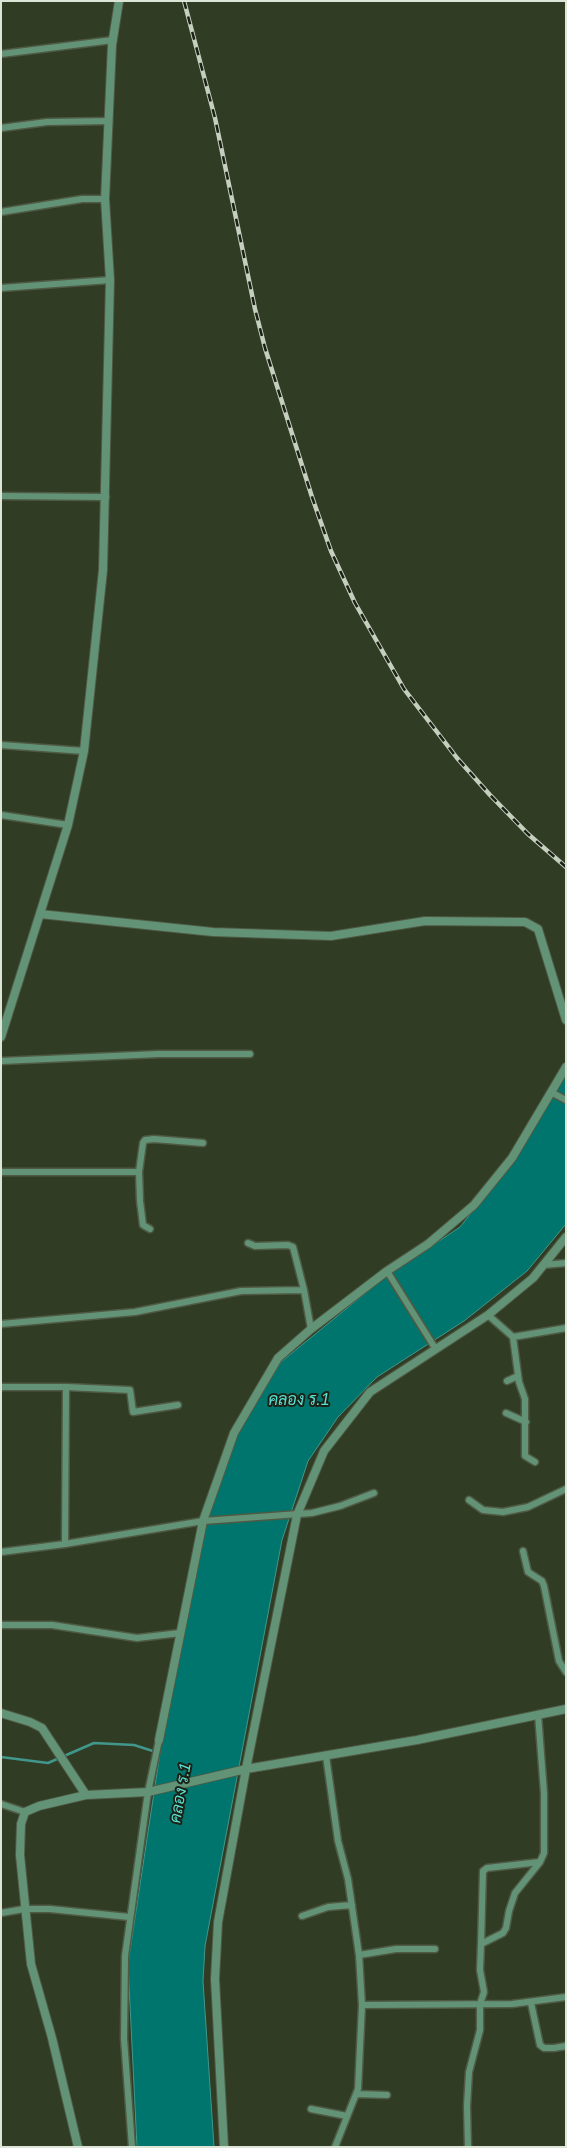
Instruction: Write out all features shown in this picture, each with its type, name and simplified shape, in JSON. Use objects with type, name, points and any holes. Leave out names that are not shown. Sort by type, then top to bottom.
[{"type":"street","points":[[1,1038],[68,825],[84,751],[103,570],[110,280],[105,199],[113,40],[119,1]]},
{"type":"street","points":[[1,54],[113,40]]},
{"type":"street","points":[[1,128],[47,122],[110,121]]},
{"type":"street","points":[[1,212],[82,199],[105,199]]},
{"type":"street","points":[[1,288],[110,280]]},
{"type":"street","points":[[1,496],[106,498]]},
{"type":"street","points":[[1,745],[84,751]]},
{"type":"street","points":[[1,816],[68,825]]},
{"type":"street","points":[[40,914],[214,932],[331,936],[425,921],[525,922],[538,928],[566,1020]]},
{"type":"street","points":[[1,1061],[159,1054],[250,1054]]},
{"type":"street","points":[[132,2147],[124,2039],[125,1956],[129,1917],[148,1792],[203,1521],[234,1433],[278,1358],[311,1329],[387,1271],[428,1244],[474,1205],[512,1158],[555,1094],[566,1067]]},
{"type":"street","points":[[555,1094],[566,1100]]},
{"type":"street","points":[[150,1229],[143,1225],[140,1201],[139,1172],[142,1143],[145,1140],[203,1143]]},
{"type":"street","points":[[1,1172],[139,1172]]},
{"type":"street","points":[[224,2147],[215,1979],[218,1922],[296,1515],[324,1451],[370,1392],[488,1315],[533,1278],[566,1237]]},
{"type":"street","points":[[248,1243],[255,1246],[288,1245],[292,1247],[304,1290],[311,1329]]},
{"type":"street","points":[[543,1265],[566,1263]]},
{"type":"street","points":[[387,1271],[435,1348]]},
{"type":"street","points":[[1,1324],[135,1312],[241,1292],[304,1290]]},
{"type":"street","points":[[488,1315],[513,1337],[518,1376],[525,1400],[525,1456],[535,1462]]},
{"type":"street","points":[[513,1337],[566,1328]]},
{"type":"street","points":[[508,1381],[518,1376]]},
{"type":"street","points":[[1,1387],[66,1387],[130,1390],[133,1412],[178,1405]]},
{"type":"street","points":[[65,1544],[66,1387]]},
{"type":"street","points":[[506,1413],[526,1422]]},
{"type":"street","points":[[470,1500],[483,1510],[503,1512],[528,1507],[566,1489]]},
{"type":"street","points":[[1,1552],[65,1544],[203,1521],[296,1515],[340,1506],[374,1493]]},
{"type":"street","points":[[523,1551],[528,1572],[542,1581],[544,1586],[559,1661],[566,1672]]},
{"type":"street","points":[[1,1625],[52,1625],[137,1638],[180,1633]]},
{"type":"street","points":[[1,1804],[25,1812],[39,1806],[86,1795],[148,1792],[246,1769],[487,1727],[566,1709]]},
{"type":"street","points":[[1,1713],[30,1722],[42,1728],[86,1795]]},
{"type":"street","points":[[482,1944],[503,1933],[515,1893],[540,1862],[545,1845],[538,1714]]},
{"type":"street","points":[[326,1756],[338,1841],[348,1879],[352,1905],[359,1955],[362,2004],[356,2094],[335,2147]]},
{"type":"street","points":[[25,1812],[21,1824],[20,1855],[31,1964],[52,2038],[78,2147]]},
{"type":"street","points":[[468,2147],[467,2106],[469,2072],[480,2030],[480,2004],[484,1992],[480,1970],[483,1871],[487,1868],[540,1862]]},
{"type":"street","points":[[302,1916],[328,1907],[352,1905]]},
{"type":"street","points":[[1,1913],[24,1909],[76,1910],[100,1915],[129,1917]]},
{"type":"street","points":[[359,1955],[396,1949],[435,1949]]},
{"type":"street","points":[[362,2004],[531,2003],[566,1997]]},
{"type":"street","points":[[531,2003],[540,2045],[544,2048],[566,2046]]},
{"type":"street","points":[[356,2094],[387,2095]]},
{"type":"street","points":[[311,2109],[347,2116]]},
{"type":"water","name":"คลอง ร.1","points":[[566,1070],[566,1224],[527,1271],[464,1321],[377,1377],[338,1417],[308,1461],[282,1540],[205,1946],[203,1981],[214,2147],[137,2147],[128,1964],[160,1753],[205,1528],[238,1433],[281,1362],[384,1278],[460,1227],[520,1152]]},
{"type":"waterway","points":[[1,1757],[48,1763],[94,1743],[134,1745],[156,1752]]},
{"type":"railway","points":[[184,1],[215,118],[265,348],[331,551],[355,603],[404,689],[457,758],[490,795],[528,834],[566,867]]}]
